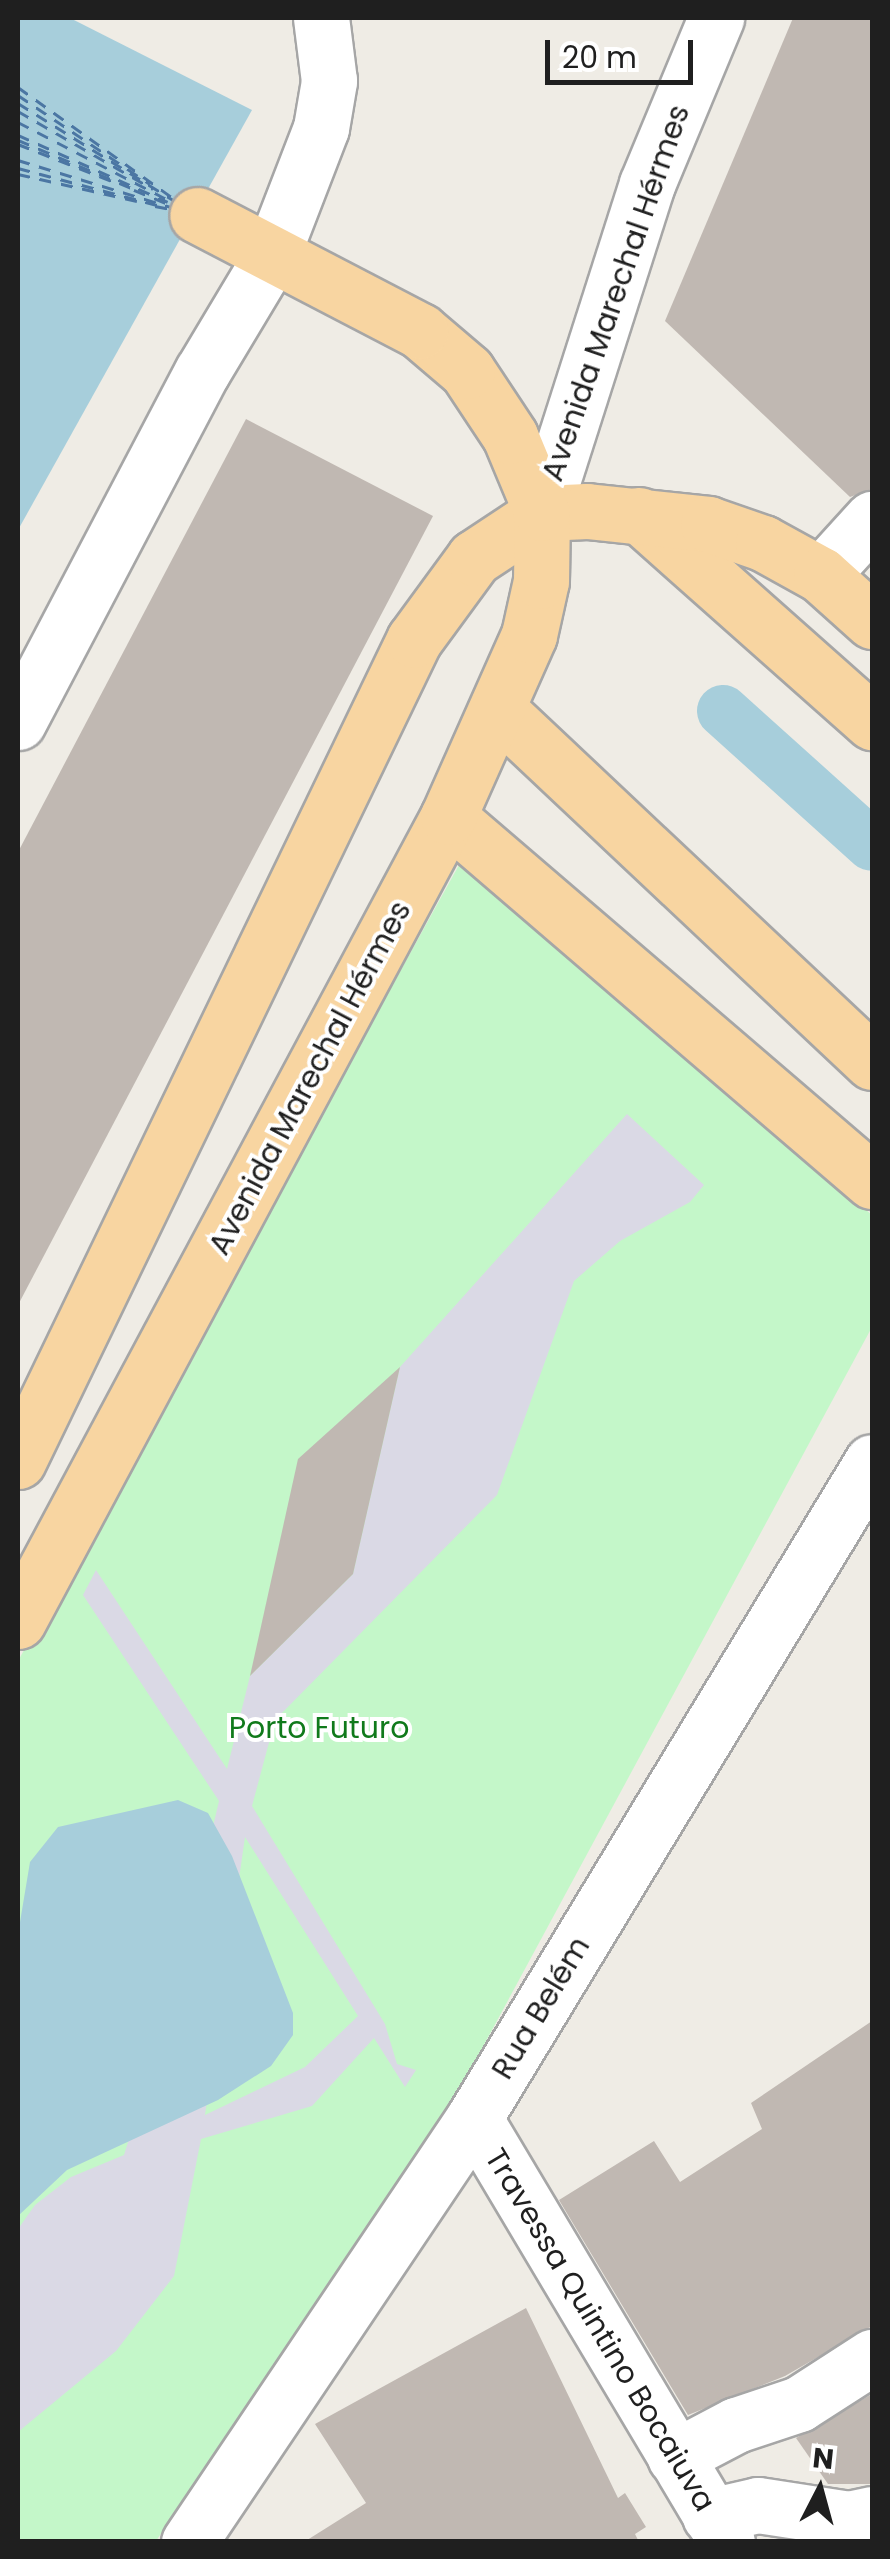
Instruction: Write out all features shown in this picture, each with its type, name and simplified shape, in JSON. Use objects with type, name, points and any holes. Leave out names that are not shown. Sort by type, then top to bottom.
[{"type":"main road","points":[[197,215],[420,330],[467,371],[510,436],[542,514]]},
{"type":"main road","name":"Avenida Marechal Hérmes","points":[[18,1621],[90,1494],[448,817],[497,710],[537,599],[542,514]]},
{"type":"main road","name":"Avenida Marechal Hérmes","points":[[19,1457],[414,640],[474,558],[542,514],[639,514],[708,524],[763,543],[821,575],[872,621]]},
{"type":"main road","points":[[639,514],[872,722]]},
{"type":"main road","points":[[497,710],[872,1062]]},
{"type":"main road","points":[[448,817],[872,1180]]},
{"type":"main road","points":[[19,1457],[90,1494]]},
{"type":"street","points":[[18,722],[202,372],[272,256],[321,128],[330,80],[321,18]]},
{"type":"street","name":"Avenida Marechal Hérmes","points":[[542,514],[647,184],[716,18]]},
{"type":"street","points":[[821,575],[872,519]]},
{"type":"street","name":"Rua Belém","points":[[189,2542],[474,2118],[872,1462]]},
{"type":"street","name":"Travessa Quintino Bocaiuva","points":[[474,2118],[718,2528]]},
{"type":"street","points":[[675,2456],[736,2425],[798,2404],[872,2358]]},
{"type":"street","points":[[718,2528],[758,2505],[834,2518],[872,2514]]},
{"type":"green space","name":"Porto Futuro","points":[[459,865],[872,1215],[872,1327],[459,2091],[156,2541],[18,2542],[18,1661]]},
{"type":"shaded area","points":[[627,1114],[704,1185],[690,1202],[620,1241],[574,1281],[497,1495],[275,1720],[252,1806],[385,2024],[397,2064],[416,2070],[405,2087],[374,2038],[312,2106],[201,2139],[174,2276],[116,2351],[18,2432],[18,2229],[35,2205],[71,2177],[124,2155],[172,2000],[219,1801],[83,1595],[96,1570],[227,1769],[250,1676],[353,1574],[400,1367]],"holes":[[[245,1837],[358,2016],[305,2067],[205,2115]]]},
{"type":"water","points":[[18,18],[70,18],[252,110],[18,530]]},
{"type":"water","points":[[178,1800],[208,1813],[232,1856],[293,2013],[293,2035],[271,2066],[218,2100],[67,2170],[18,2216],[18,1934],[30,1862],[58,1827]]},
{"type":"building","points":[[793,18],[872,18],[872,489],[850,497],[665,321]]},
{"type":"building","points":[[246,419],[433,516],[18,1305],[18,852]]},
{"type":"building","points":[[400,1367],[353,1574],[250,1676],[298,1459]]},
{"type":"building","points":[[872,2021],[872,2326],[785,2376],[688,2415],[559,2200],[654,2141],[680,2182],[762,2129],[751,2103]]},
{"type":"building","points":[[526,2308],[618,2498],[625,2493],[646,2527],[635,2534],[639,2542],[304,2542],[366,2503],[315,2424]]},
{"type":"building","points":[[872,2394],[872,2484],[828,2484],[796,2438]]},
{"type":"waterway","points":[[723,711],[872,845]]},
{"type":"ferry route","points":[[18,87],[176,200]]},
{"type":"ferry route","points":[[18,95],[150,184]]},
{"type":"ferry route","points":[[18,103],[175,201]]},
{"type":"ferry route","points":[[18,111],[153,189]]},
{"type":"ferry route","points":[[18,122],[174,203]]},
{"type":"ferry route","points":[[18,135],[168,202]]},
{"type":"ferry route","points":[[18,140],[136,190]]},
{"type":"ferry route","points":[[18,144],[117,183]]},
{"type":"ferry route","points":[[18,160],[174,208]]},
{"type":"ferry route","points":[[18,168],[157,205]]},
{"type":"ferry route","points":[[18,174],[137,201]]},
{"type":"ferry route","points":[[134,190],[173,206]]},
{"type":"ferry route","points":[[155,206],[171,209]]}]
